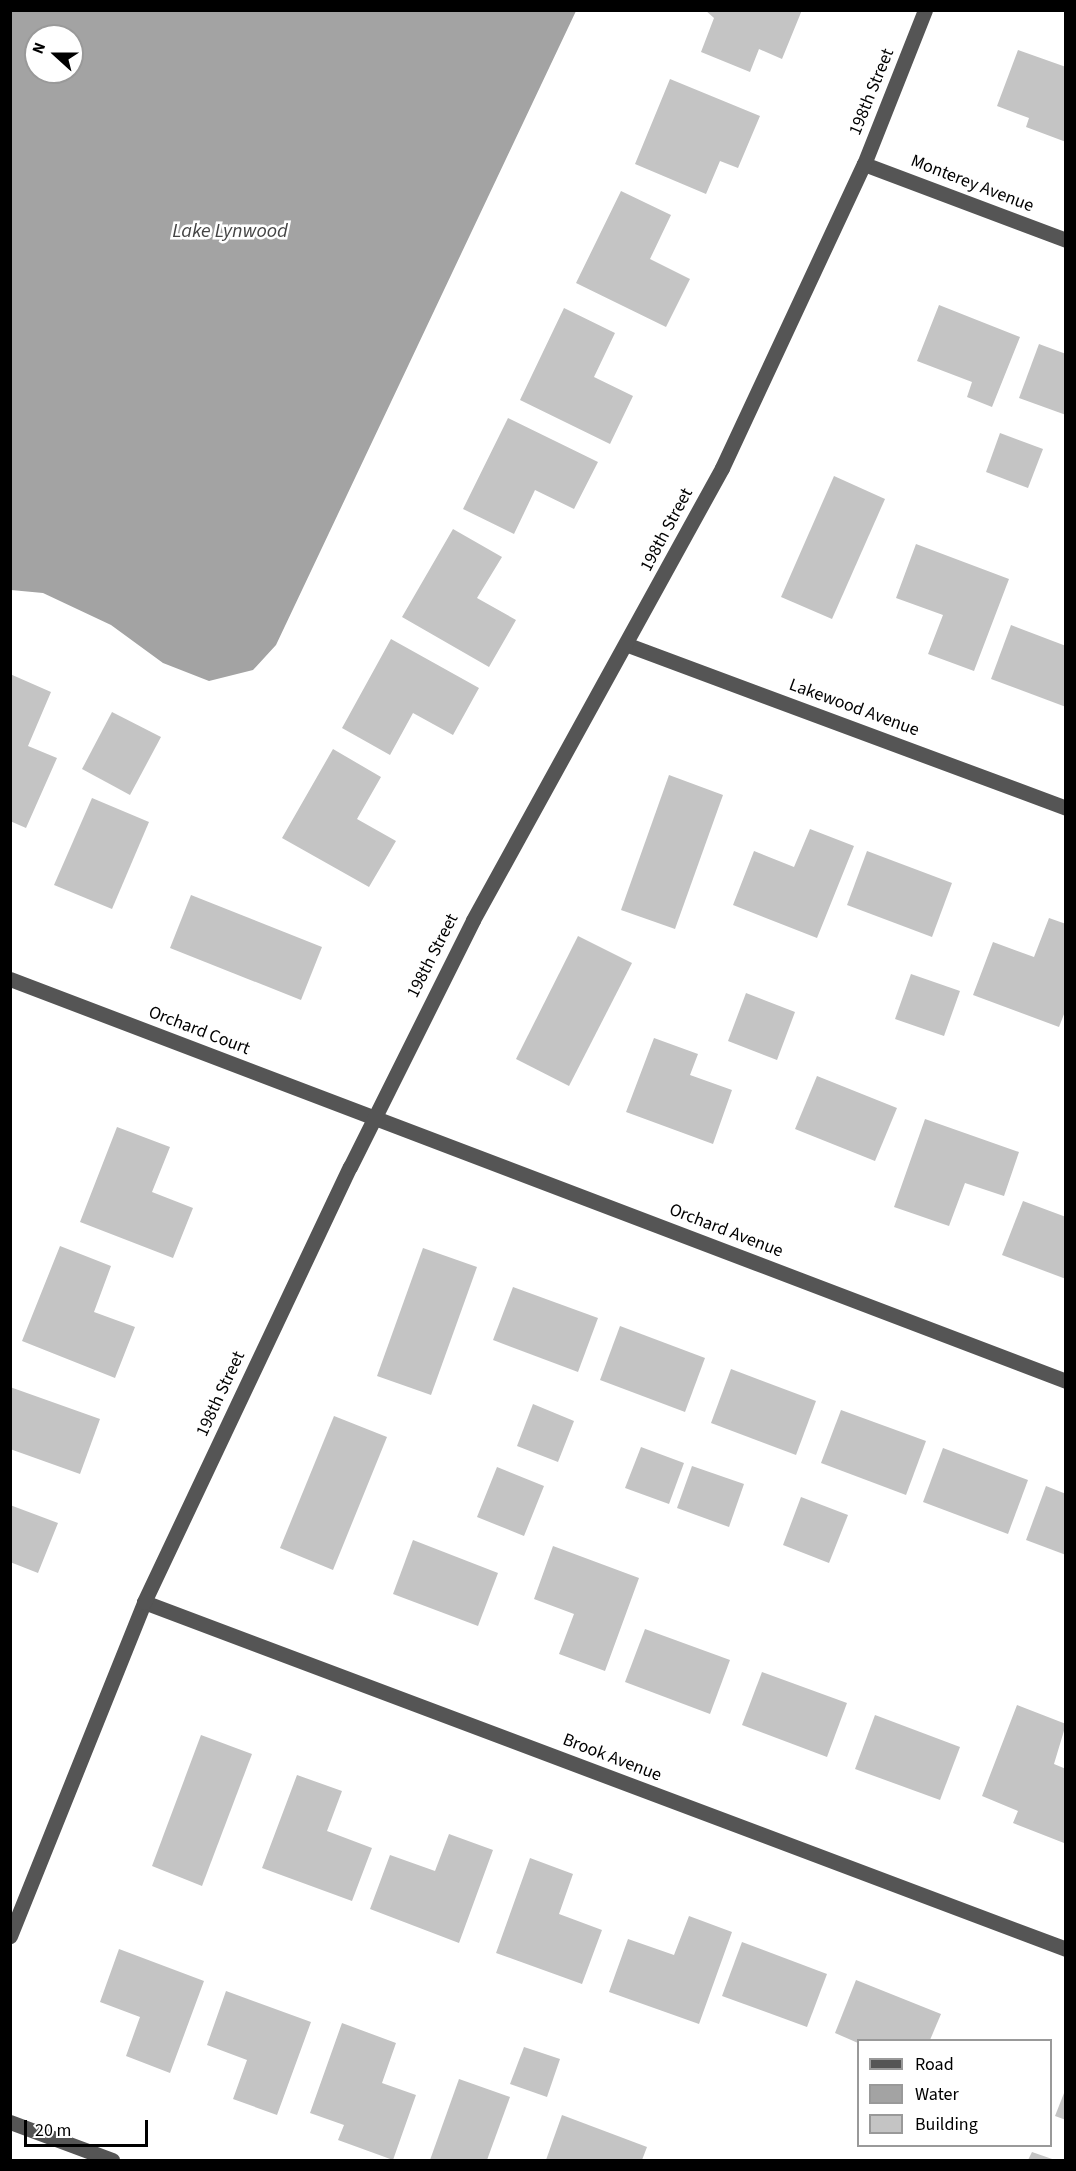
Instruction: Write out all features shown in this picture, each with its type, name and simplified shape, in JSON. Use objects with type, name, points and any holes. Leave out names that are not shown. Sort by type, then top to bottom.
[{"type":"street","name":"198th Street","points":[[10,1936],[144,1602],[373,1119],[473,920],[628,645],[722,468],[864,164],[925,10]]},
{"type":"street","name":"Monterey Avenue","points":[[864,164],[1065,240]]},
{"type":"street","name":"Lakewood Avenue","points":[[628,645],[1065,808]]},
{"type":"street","name":"Orchard Court","points":[[10,979],[373,1119]]},
{"type":"street","name":"Orchard Avenue","points":[[373,1119],[1065,1380]]},
{"type":"street","name":"Brook Avenue","points":[[144,1602],[1065,1949]]},
{"type":"street","points":[[10,2122],[112,2160]]},
{"type":"water","name":"Lake Lynwood","points":[[10,11],[576,11],[276,645],[253,670],[209,681],[163,663],[111,625],[43,593],[11,590]]},
{"type":"building","points":[[705,10],[802,10],[782,59],[759,49],[750,72],[701,52],[714,18]]},
{"type":"building","points":[[1018,50],[1066,67],[1066,142],[1026,127],[1029,118],[997,106]]},
{"type":"building","points":[[670,79],[760,116],[738,168],[720,161],[706,194],[635,164]]},
{"type":"building","points":[[621,191],[671,215],[650,259],[690,279],[666,327],[576,283]]},
{"type":"building","points":[[939,305],[1020,337],[992,407],[967,397],[972,382],[917,361]]},
{"type":"building","points":[[564,308],[615,333],[594,377],[633,396],[610,444],[520,400]]},
{"type":"building","points":[[1039,344],[1066,354],[1066,415],[1019,398]]},
{"type":"building","points":[[508,418],[598,462],[574,509],[535,490],[514,534],[463,509]]},
{"type":"building","points":[[1000,433],[1043,449],[1028,488],[986,472]]},
{"type":"building","points":[[834,476],[885,499],[832,619],[781,597]]},
{"type":"building","points":[[453,529],[502,557],[477,598],[516,620],[489,667],[402,617]]},
{"type":"building","points":[[916,544],[1009,579],[974,671],[928,654],[943,615],[896,598]]},
{"type":"building","points":[[1011,625],[1066,646],[1066,707],[991,679]]},
{"type":"building","points":[[391,639],[479,688],[453,735],[413,713],[390,755],[342,728]]},
{"type":"building","points":[[10,674],[51,692],[28,746],[57,758],[26,828],[10,821]]},
{"type":"building","points":[[112,712],[161,737],[130,795],[82,769]]},
{"type":"building","points":[[333,749],[381,777],[357,819],[396,841],[369,887],[282,838]]},
{"type":"building","points":[[669,775],[723,795],[675,929],[621,910]]},
{"type":"building","points":[[92,798],[149,822],[112,909],[54,885]]},
{"type":"building","points":[[810,829],[854,846],[817,938],[733,905],[754,851],[794,867]]},
{"type":"building","points":[[867,851],[952,883],[932,937],[847,905]]},
{"type":"building","points":[[191,895],[322,947],[301,1000],[170,948]]},
{"type":"building","points":[[1049,918],[1066,924],[1066,1009],[1059,1027],[973,995],[993,942],[1034,957]]},
{"type":"building","points":[[578,936],[632,963],[569,1086],[516,1059]]},
{"type":"building","points":[[911,974],[960,991],[944,1036],[895,1019]]},
{"type":"building","points":[[746,993],[795,1012],[777,1060],[728,1041]]},
{"type":"building","points":[[654,1038],[698,1054],[690,1075],[732,1090],[713,1144],[626,1112]]},
{"type":"building","points":[[817,1076],[897,1108],[875,1161],[795,1129]]},
{"type":"building","points":[[925,1119],[1019,1152],[1004,1196],[965,1183],[949,1226],[894,1207]]},
{"type":"building","points":[[117,1127],[170,1147],[152,1192],[193,1208],[173,1258],[80,1222]]},
{"type":"building","points":[[1023,1201],[1066,1217],[1066,1279],[1002,1255]]},
{"type":"building","points":[[60,1246],[111,1266],[94,1312],[135,1327],[115,1378],[22,1341]]},
{"type":"building","points":[[423,1248],[477,1267],[431,1395],[377,1376]]},
{"type":"building","points":[[513,1287],[598,1318],[578,1372],[493,1340]]},
{"type":"building","points":[[620,1326],[705,1358],[685,1412],[600,1380]]},
{"type":"building","points":[[731,1369],[816,1401],[796,1455],[711,1423]]},
{"type":"building","points":[[10,1387],[100,1419],[80,1474],[10,1449]]},
{"type":"building","points":[[533,1404],[574,1421],[558,1462],[517,1446]]},
{"type":"building","points":[[841,1410],[926,1441],[906,1495],[821,1463]]},
{"type":"building","points":[[334,1416],[387,1437],[333,1570],[280,1548]]},
{"type":"building","points":[[641,1447],[684,1463],[669,1504],[625,1488]]},
{"type":"building","points":[[943,1448],[1028,1480],[1008,1534],[923,1502]]},
{"type":"building","points":[[692,1466],[744,1484],[729,1527],[677,1508]]},
{"type":"building","points":[[497,1467],[544,1486],[524,1536],[477,1517]]},
{"type":"building","points":[[1046,1486],[1066,1494],[1066,1555],[1026,1540]]},
{"type":"building","points":[[801,1497],[848,1515],[829,1563],[783,1545]]},
{"type":"building","points":[[10,1505],[58,1523],[38,1573],[10,1562]]},
{"type":"building","points":[[413,1540],[498,1573],[478,1626],[393,1594]]},
{"type":"building","points":[[553,1546],[639,1578],[605,1671],[559,1654],[574,1614],[534,1599]]},
{"type":"building","points":[[645,1629],[730,1660],[710,1714],[625,1682]]},
{"type":"building","points":[[762,1672],[847,1703],[827,1757],[742,1725]]},
{"type":"building","points":[[1017,1705],[1066,1724],[1054,1764],[1066,1769],[1064,1843],[1013,1823],[1018,1811],[982,1796]]},
{"type":"building","points":[[875,1715],[960,1747],[940,1800],[855,1769]]},
{"type":"building","points":[[201,1735],[252,1754],[202,1886],[152,1866]]},
{"type":"building","points":[[297,1775],[342,1791],[327,1831],[372,1848],[352,1901],[262,1868]]},
{"type":"building","points":[[449,1834],[493,1850],[459,1943],[370,1909],[390,1855],[435,1871]]},
{"type":"building","points":[[530,1858],[573,1874],[559,1914],[602,1930],[582,1984],[496,1953]]},
{"type":"building","points":[[689,1916],[732,1932],[699,2024],[609,1992],[628,1939],[674,1955]]},
{"type":"building","points":[[742,1942],[827,1974],[807,2027],[722,1996]]},
{"type":"building","points":[[119,1949],[204,1981],[170,2073],[126,2056],[140,2017],[100,2002]]},
{"type":"building","points":[[856,1980],[941,2014],[930,2039],[857,2039],[857,2043],[835,2033]]},
{"type":"building","points":[[226,1991],[311,2022],[277,2115],[233,2099],[247,2060],[207,2045]]},
{"type":"building","points":[[342,2023],[396,2043],[382,2083],[416,2095],[393,2160],[338,2140],[344,2125],[310,2113]]},
{"type":"building","points":[[524,2047],[560,2059],[547,2097],[510,2084]]},
{"type":"building","points":[[459,2079],[510,2097],[487,2160],[430,2160]]},
{"type":"building","points":[[1066,2088],[1066,2120],[1055,2116]]},
{"type":"building","points":[[562,2115],[647,2147],[642,2160],[546,2160]]},
{"type":"building","points":[[1032,2152],[1055,2160],[1028,2160]]}]
